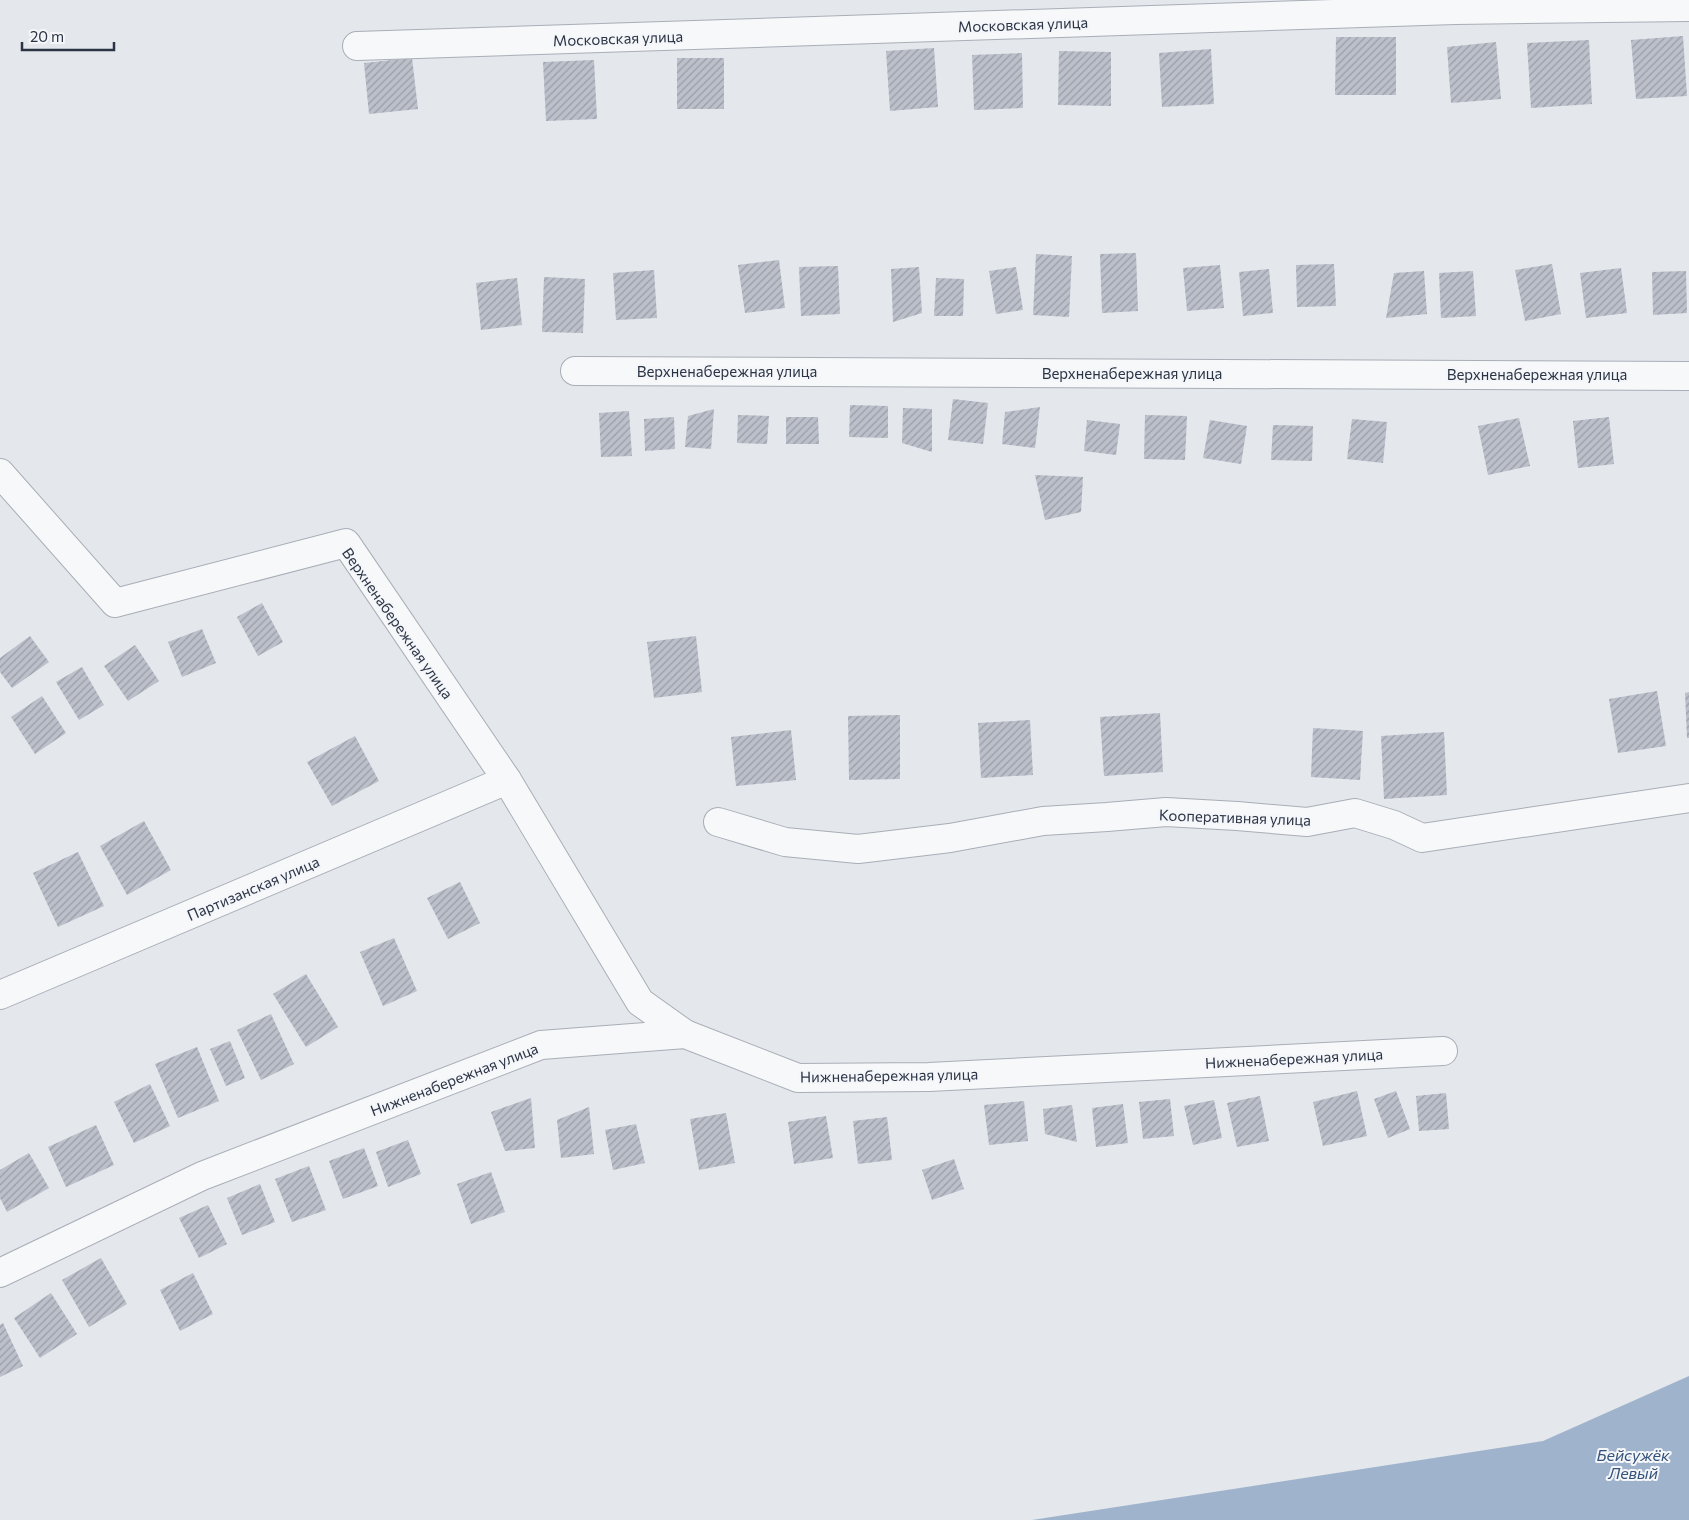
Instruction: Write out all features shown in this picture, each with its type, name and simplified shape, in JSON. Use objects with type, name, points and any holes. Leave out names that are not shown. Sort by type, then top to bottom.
[{"type":"street","name":"Московская улица","points":[[357,46],[1455,10],[1689,7]]},
{"type":"street","name":"Верхненабережная улица","points":[[575,371],[1689,376]]},
{"type":"street","name":"Верхненабережная улица","points":[[0,473],[115,603],[346,543],[507,780],[640,1002],[685,1034]]},
{"type":"street","name":"Партизанская улица","points":[[0,995],[507,780]]},
{"type":"street","name":"Кооперативная улица","points":[[718,822],[785,842],[858,849],[950,838],[1042,821],[1107,818],[1166,812],[1308,822],[1355,813],[1394,825],[1422,838],[1689,798]]},
{"type":"street","name":"Нижненабережная улица","points":[[0,1273],[202,1176],[541,1045],[685,1034],[798,1078],[929,1077],[1443,1051]]},
{"type":"water","name":"Бейсужёк Левый","points":[[1689,1376],[1689,1520],[1032,1520],[1543,1441]]},
{"type":"building","points":[[1683,36],[1687,96],[1636,99],[1631,40]]},
{"type":"building","points":[[1336,37],[1396,37],[1396,95],[1335,95]]},
{"type":"building","points":[[1589,40],[1592,104],[1531,108],[1527,43]]},
{"type":"building","points":[[1496,42],[1501,99],[1451,103],[1447,47]]},
{"type":"building","points":[[934,48],[938,107],[890,111],[886,51]]},
{"type":"building","points":[[1211,49],[1214,104],[1162,107],[1159,53]]},
{"type":"building","points":[[1059,51],[1111,52],[1111,106],[1058,105]]},
{"type":"building","points":[[1022,53],[1023,108],[974,110],[972,55]]},
{"type":"building","points":[[412,58],[418,109],[369,114],[364,63]]},
{"type":"building","points":[[677,58],[724,58],[724,109],[677,109]]},
{"type":"building","points":[[594,60],[597,119],[546,121],[543,62]]},
{"type":"building","points":[[1136,253],[1138,311],[1102,313],[1100,254]]},
{"type":"building","points":[[1036,254],[1072,256],[1069,317],[1033,315]]},
{"type":"building","points":[[779,260],[785,308],[745,313],[738,265]]},
{"type":"building","points":[[1334,264],[1336,306],[1297,307],[1296,265]]},
{"type":"building","points":[[1552,264],[1561,314],[1525,321],[1515,270]]},
{"type":"building","points":[[1220,265],[1224,308],[1187,311],[1183,268]]},
{"type":"building","points":[[838,266],[840,314],[801,316],[799,267]]},
{"type":"building","points":[[919,267],[922,313],[893,322],[891,269]]},
{"type":"building","points":[[1016,267],[1023,310],[996,314],[989,271]]},
{"type":"building","points":[[1621,268],[1627,313],[1586,318],[1580,273]]},
{"type":"building","points":[[1269,269],[1273,313],[1243,316],[1239,272]]},
{"type":"building","points":[[654,270],[657,318],[616,320],[613,273]]},
{"type":"building","points":[[1424,271],[1427,314],[1386,318],[1394,273]]},
{"type":"building","points":[[1473,271],[1476,316],[1441,318],[1439,273]]},
{"type":"building","points":[[1686,271],[1687,313],[1653,315],[1652,272]]},
{"type":"building","points":[[544,277],[585,279],[583,333],[542,332]]},
{"type":"building","points":[[517,278],[522,325],[481,330],[476,283]]},
{"type":"building","points":[[936,278],[964,279],[963,316],[934,316]]},
{"type":"building","points":[[953,399],[988,403],[983,444],[948,440]]},
{"type":"building","points":[[850,405],[888,406],[888,438],[849,437]]},
{"type":"building","points":[[1040,407],[1035,448],[1002,444],[1005,412]]},
{"type":"building","points":[[903,408],[932,409],[932,452],[902,443]]},
{"type":"building","points":[[714,409],[711,449],[685,447],[688,416]]},
{"type":"building","points":[[629,411],[632,456],[601,457],[599,413]]},
{"type":"building","points":[[738,415],[769,416],[767,444],[737,443]]},
{"type":"building","points":[[1145,415],[1187,416],[1185,460],[1144,459]]},
{"type":"building","points":[[674,417],[675,449],[645,451],[644,419]]},
{"type":"building","points":[[786,417],[818,417],[819,444],[786,444]]},
{"type":"building","points":[[1609,417],[1614,464],[1578,468],[1573,421]]},
{"type":"building","points":[[1519,418],[1530,466],[1488,475],[1478,426]]},
{"type":"building","points":[[1352,419],[1387,422],[1383,463],[1347,459]]},
{"type":"building","points":[[1087,420],[1120,424],[1116,455],[1084,451]]},
{"type":"building","points":[[1210,420],[1247,426],[1241,464],[1203,458]]},
{"type":"building","points":[[1273,425],[1313,426],[1312,461],[1271,460]]},
{"type":"building","points":[[1035,475],[1083,477],[1081,512],[1045,520]]},
{"type":"building","points":[[262,603],[283,642],[258,656],[237,617]]},
{"type":"building","points":[[202,629],[216,663],[182,677],[168,642]]},
{"type":"building","points":[[30,636],[49,662],[12,688],[0,672],[0,658]]},
{"type":"building","points":[[696,636],[702,692],[654,698],[647,642]]},
{"type":"building","points":[[135,645],[159,681],[128,701],[104,666]]},
{"type":"building","points":[[82,667],[104,705],[79,720],[56,682]]},
{"type":"building","points":[[1657,691],[1666,746],[1618,753],[1609,699]]},
{"type":"building","points":[[1689,692],[1689,738],[1687,738],[1685,693]]},
{"type":"building","points":[[42,696],[66,733],[35,754],[11,717]]},
{"type":"building","points":[[1160,713],[1163,772],[1104,776],[1100,717]]},
{"type":"building","points":[[900,715],[900,779],[849,780],[848,716]]},
{"type":"building","points":[[1030,720],[1033,775],[981,778],[978,723]]},
{"type":"building","points":[[1313,728],[1363,731],[1360,780],[1311,777]]},
{"type":"building","points":[[791,730],[796,780],[736,786],[731,737]]},
{"type":"building","points":[[1444,732],[1447,795],[1384,799],[1381,736]]},
{"type":"building","points":[[355,736],[379,781],[332,806],[307,762]]},
{"type":"building","points":[[144,821],[171,870],[127,895],[100,846]]},
{"type":"building","points":[[78,852],[104,906],[58,927],[33,873]]},
{"type":"building","points":[[460,882],[480,923],[448,939],[427,898]]},
{"type":"building","points":[[394,938],[417,991],[383,1006],[360,952]]},
{"type":"building","points":[[306,974],[338,1027],[306,1047],[273,994]]},
{"type":"building","points":[[271,1014],[294,1064],[261,1080],[237,1030]]},
{"type":"building","points":[[230,1041],[245,1078],[226,1086],[210,1049]]},
{"type":"building","points":[[197,1047],[219,1101],[178,1118],[155,1064]]},
{"type":"building","points":[[150,1084],[170,1126],[134,1143],[114,1102]]},
{"type":"building","points":[[1357,1091],[1367,1136],[1323,1146],[1313,1102]]},
{"type":"building","points":[[1396,1091],[1410,1129],[1388,1138],[1374,1099]]},
{"type":"building","points":[[1446,1093],[1449,1129],[1419,1131],[1416,1096]]},
{"type":"building","points":[[1260,1096],[1269,1141],[1237,1147],[1227,1103]]},
{"type":"building","points":[[531,1098],[535,1148],[505,1151],[491,1112]]},
{"type":"building","points":[[1170,1099],[1174,1136],[1143,1139],[1139,1102]]},
{"type":"building","points":[[1214,1100],[1222,1138],[1193,1145],[1184,1106]]},
{"type":"building","points":[[1024,1101],[1028,1141],[989,1145],[984,1105]]},
{"type":"building","points":[[1123,1104],[1128,1143],[1096,1147],[1092,1108]]},
{"type":"building","points":[[1072,1105],[1077,1142],[1045,1134],[1043,1109]]},
{"type":"building","points":[[589,1107],[594,1154],[561,1158],[557,1120]]},
{"type":"building","points":[[726,1113],[735,1163],[699,1170],[690,1119]]},
{"type":"building","points":[[826,1116],[833,1158],[794,1164],[788,1122]]},
{"type":"building","points":[[887,1117],[892,1160],[858,1164],[853,1121]]},
{"type":"building","points":[[636,1124],[645,1163],[613,1170],[605,1130]]},
{"type":"building","points":[[96,1125],[114,1165],[66,1187],[48,1147]]},
{"type":"building","points":[[408,1140],[421,1174],[388,1187],[376,1152]]},
{"type":"building","points":[[364,1148],[378,1186],[343,1199],[329,1161]]},
{"type":"building","points":[[29,1153],[49,1188],[7,1212],[0,1198],[0,1170]]},
{"type":"building","points":[[954,1159],[964,1189],[932,1200],[922,1170]]},
{"type":"building","points":[[309,1166],[326,1210],[292,1222],[275,1179]]},
{"type":"building","points":[[491,1172],[505,1212],[471,1224],[457,1184]]},
{"type":"building","points":[[260,1184],[275,1222],[242,1235],[227,1198]]},
{"type":"building","points":[[208,1205],[227,1244],[199,1258],[179,1218]]},
{"type":"building","points":[[101,1258],[127,1304],[89,1327],[62,1280]]},
{"type":"building","points":[[193,1273],[213,1314],[180,1331],[160,1290]]},
{"type":"building","points":[[51,1293],[77,1334],[40,1358],[14,1318]]},
{"type":"building","points":[[3,1323],[23,1366],[0,1377],[0,1325]]}]
